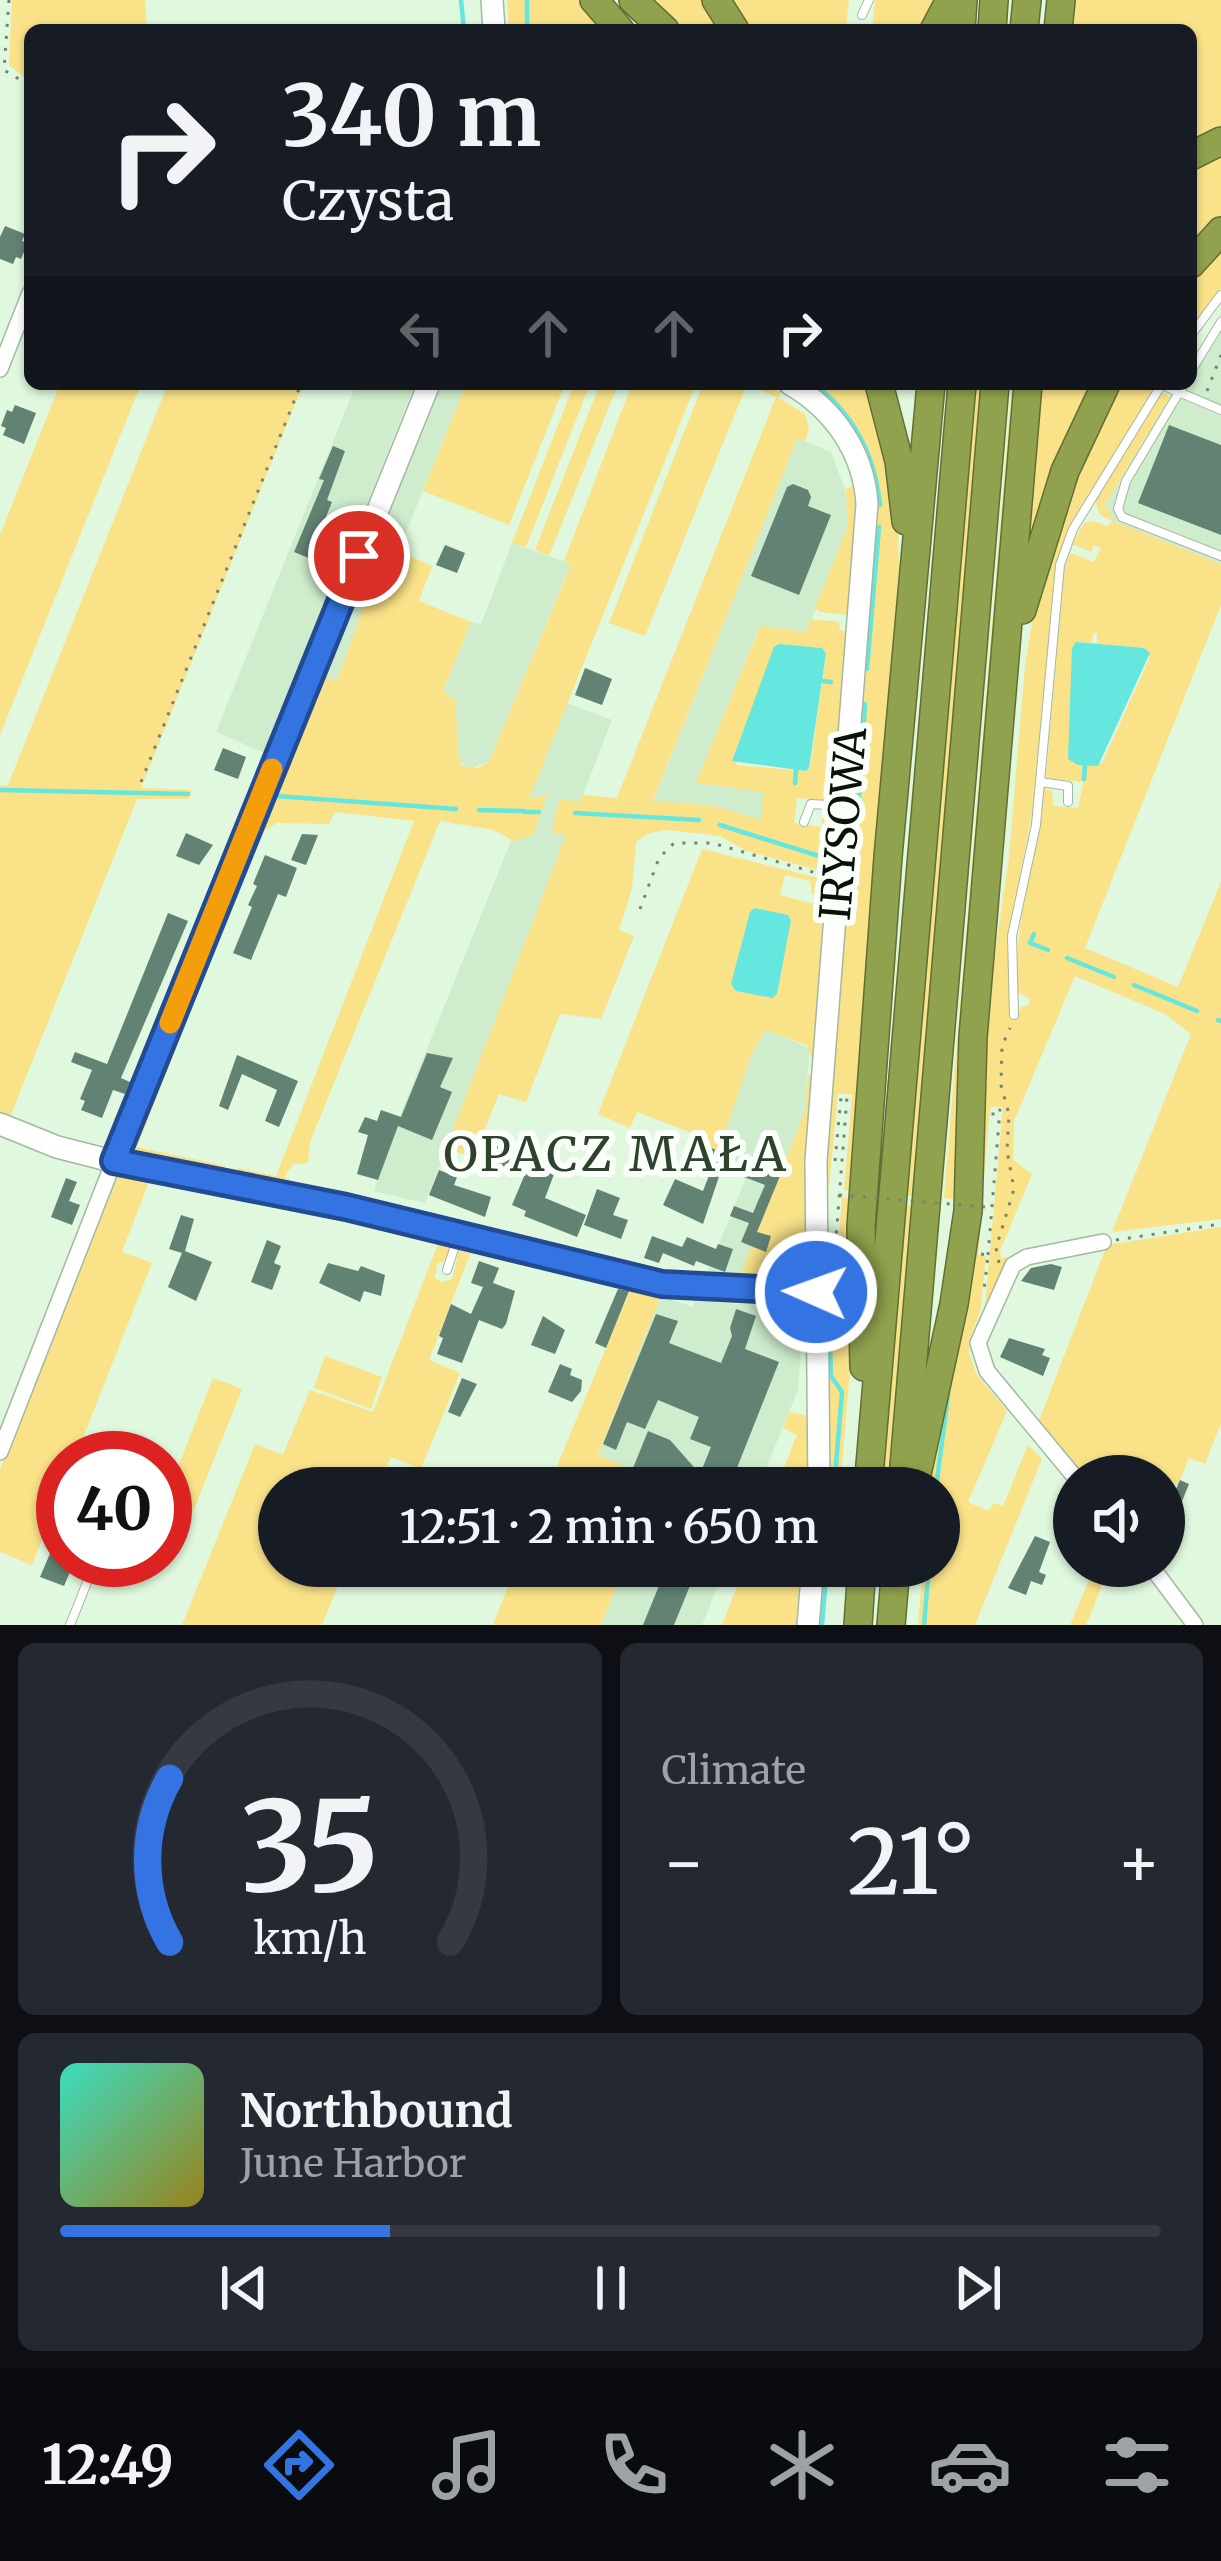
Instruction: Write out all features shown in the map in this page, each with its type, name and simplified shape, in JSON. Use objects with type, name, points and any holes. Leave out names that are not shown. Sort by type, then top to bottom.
[{"type":"highway","points":[[594,0],[615,24]]},
{"type":"highway","points":[[633,0],[659,24]]},
{"type":"highway","points":[[1197,257],[1221,231]]},
{"type":"highway","points":[[880,390],[904,497],[910,593]]},
{"type":"highway","points":[[867,1467],[861,1227],[930,390]]},
{"type":"highway","points":[[870,1467],[961,390]]},
{"type":"highway","points":[[905,1467],[994,390]]},
{"type":"highway","points":[[919,1467],[954,1304],[968,1211],[973,1037],[1028,390]]},
{"type":"highway","points":[[1004,677],[1057,492],[1103,390]]},
{"type":"highway","points":[[858,1625],[861,1587]]},
{"type":"highway","points":[[892,1625],[895,1587]]},
{"type":"street","points":[[0,369],[24,308]]},
{"type":"street","points":[[0,1452],[427,390]]},
{"type":"street","name":"IRYSOWA","points":[[799,390],[838,426],[857,458],[867,494],[815,1161],[818,1467]]},
{"type":"street","points":[[0,1124],[57,1147],[114,1161],[328,1203],[677,1286],[816,1292]]},
{"type":"street","points":[[1057,1455],[981,1360],[980,1333],[1002,1266],[1103,1242]]},
{"type":"street","points":[[808,1625],[811,1587]]},
{"type":"street","points":[[1167,1587],[1195,1625]]},
{"type":"lane","points":[[862,15],[869,0]]},
{"type":"lane","points":[[1197,327],[1221,295]]},
{"type":"lane","points":[[1197,361],[1221,322]]},
{"type":"lane","points":[[1014,1015],[1012,936],[1036,825],[1060,565],[1073,529],[1158,390]]},
{"type":"lane","points":[[1172,390],[1221,410]]},
{"type":"lane","points":[[1181,390],[1126,481],[1118,509],[1122,518],[1221,556]]},
{"type":"lane","points":[[1040,782],[1068,785],[1068,802]]},
{"type":"lane","points":[[805,822],[811,804],[844,806]]},
{"type":"lane","points":[[447,1270],[459,1235]]},
{"type":"lane","points":[[70,1625],[85,1587]]},
{"type":"path","points":[[8,0],[4,62],[7,74],[24,83]]},
{"type":"path","points":[[1202,404],[1221,355]]},
{"type":"path","points":[[141,782],[299,390]]},
{"type":"path","points":[[640,909],[659,858],[674,843],[690,840],[838,878]]},
{"type":"path","points":[[1002,1266],[998,1240],[1013,1194],[1001,1060],[1014,1015]]},
{"type":"path","points":[[831,1203],[841,1097],[848,1097],[836,1241]]},
{"type":"path","points":[[839,1195],[986,1207],[993,1109],[1000,1110],[987,1257],[1002,1266]]},
{"type":"path","points":[[1103,1242],[1221,1224]]},
{"type":"shaded area","points":[[12,0],[145,0],[147,24],[24,24],[24,77],[9,65]]},
{"type":"shaded area","points":[[507,0],[582,0],[604,24],[509,24]]},
{"type":"shaded area","points":[[646,0],[707,0],[722,24],[672,24]]},
{"type":"shaded area","points":[[725,0],[849,0],[846,24],[741,24]]},
{"type":"shaded area","points":[[875,0],[941,0],[927,24],[872,24]]},
{"type":"shaded area","points":[[1073,0],[1221,0],[1221,129],[1197,141],[1197,24],[1071,24]]},
{"type":"shaded area","points":[[1221,155],[1221,224],[1197,250],[1197,167]]},
{"type":"shaded area","points":[[1221,244],[1221,288],[1197,320],[1197,270]]},
{"type":"shaded area","points":[[1221,314],[1221,564],[1113,521],[1105,505],[1174,390],[1197,390],[1197,353]]},
{"type":"shaded area","points":[[58,390],[139,390],[0,735],[0,535]]},
{"type":"shaded area","points":[[166,390],[301,390],[141,788],[192,790],[189,799],[137,799],[10,1117],[0,1111],[0,786],[8,785]]},
{"type":"shaded area","points":[[354,390],[413,390],[353,539],[356,543],[339,583],[329,594],[331,601],[267,754],[216,732]]},
{"type":"shaded area","points":[[433,390],[464,390],[403,540],[387,543],[337,680],[317,676]]},
{"type":"shaded area","points":[[464,390],[563,390],[509,525],[423,491]]},
{"type":"shaded area","points":[[572,390],[588,390],[526,547],[512,543]]},
{"type":"shaded area","points":[[598,390],[616,390],[549,556],[535,550]]},
{"type":"shaded area","points":[[630,390],[694,390],[529,799],[547,795],[533,835],[513,841],[494,830],[440,821],[310,1142],[308,1163],[293,1164],[284,1177],[290,1185],[239,1175],[238,1168],[276,1176],[414,821],[335,812],[329,824],[277,823],[262,832],[274,802],[267,800],[317,676],[337,680],[387,543],[403,540],[400,552],[432,566],[419,601],[471,622],[443,691],[455,700],[459,760],[463,766],[477,768],[489,762],[571,565],[564,561]]},
{"type":"shaded area","points":[[701,390],[745,390],[645,636],[609,623]]},
{"type":"shaded area","points":[[760,390],[781,392],[779,398],[805,414],[809,429],[805,441],[797,439],[653,801],[714,806],[762,820],[763,792],[696,783],[760,626],[806,632],[811,619],[839,622],[840,630],[848,633],[833,801],[797,798],[794,823],[821,827],[823,812],[833,809],[828,873],[747,851],[720,836],[668,830],[649,833],[636,842],[632,888],[619,930],[634,936],[601,1019],[560,1014],[526,1102],[499,1094],[473,1158],[446,1148],[566,835],[555,833],[552,827],[560,799],[579,802],[582,795],[617,798],[776,397]],"holes":[[[779,644],[821,648],[826,653],[810,768],[736,765]]]},
{"type":"shaded area","points":[[808,390],[871,390],[898,527],[899,570],[868,955],[855,1191],[844,1190],[852,1095],[838,1093],[826,1218],[822,1167],[872,488]]},
{"type":"shaded area","points":[[973,390],[981,390],[914,1196],[906,1196]]},
{"type":"shaded area","points":[[1011,390],[1020,390],[958,1200],[944,1198]]},
{"type":"shaded area","points":[[1040,390],[1096,390],[1026,559]]},
{"type":"shaded area","points":[[1113,390],[1153,390],[1077,514],[1055,572],[1033,809],[1007,941],[1011,1016],[1018,1017],[1030,999],[1017,992],[1017,966],[1043,788],[1052,791],[1053,806],[1078,808],[1087,765],[1102,763],[1150,657],[1144,648],[1097,644],[1097,633],[1092,643],[1077,642],[1082,782],[1046,778],[1063,574],[1070,553],[1094,562],[1101,548],[1094,545],[1091,552],[1072,544],[1084,523],[1107,526],[1113,521],[1100,515],[1095,500],[1161,392],[1170,397],[1105,505],[1114,521],[1221,564],[1221,605],[1085,948],[1178,987],[1221,882],[1221,1219],[1112,1232],[1191,1034],[1165,1014],[1075,976],[1014,1121],[1013,1160],[1032,1174],[1000,1251],[1001,1258],[1016,1257],[1001,1271],[985,1306],[1003,1107],[990,1107],[982,1202],[977,1141],[991,980],[1009,857],[1025,666],[1055,520]]},
{"type":"shaded area","points":[[797,438],[831,452],[846,492],[848,526],[807,632],[759,627],[697,782],[764,792],[762,821],[714,806],[653,802]]},
{"type":"shaded area","points":[[854,486],[849,615],[820,612],[815,608],[848,526],[846,489]]},
{"type":"shaded area","points":[[512,543],[571,564],[489,762],[468,769],[459,760],[455,700],[443,692],[471,622],[481,624]]},
{"type":"shaded area","points":[[567,703],[612,720],[425,1203],[374,1191],[388,1145]]},
{"type":"shaded area","points":[[702,849],[827,880],[824,898],[812,894],[810,881],[785,875],[780,895],[825,907],[813,1063],[807,1045],[765,1030],[751,1056],[719,1151],[690,1139],[692,1133],[637,1112],[630,1128],[598,1114]],"holes":[[[755,908],[791,918],[777,994],[769,998],[732,987]]]},
{"type":"shaded area","points":[[203,955],[212,957],[137,1147],[226,1166],[220,1172],[137,1156],[129,1144]]},
{"type":"shaded area","points":[[765,1029],[810,1048],[804,1114],[740,1276],[706,1275],[746,1178],[713,1165]]},
{"type":"shaded area","points":[[808,1075],[805,1263],[785,1278],[740,1276],[804,1114]]},
{"type":"shaded area","points":[[118,1175],[150,1179],[122,1252],[152,1263],[86,1431],[36,1431],[36,1555],[32,1565],[0,1552],[0,1469]]},
{"type":"shaded area","points":[[842,1197],[854,1199],[848,1277],[850,1370],[842,1467],[826,1467],[827,1273],[842,1273],[841,1264],[833,1263],[837,1261]]},
{"type":"shaded area","points":[[905,1205],[913,1205],[892,1467],[883,1467]]},
{"type":"shaded area","points":[[977,1210],[982,1210],[978,1255],[986,1256],[980,1313],[969,1339],[969,1353],[977,1375],[1007,1411],[968,1502],[988,1511],[994,1503],[1003,1506],[1028,1445],[1042,1459],[975,1625],[918,1625],[921,1587],[960,1587],[960,1467],[931,1467]]},
{"type":"shaded area","points":[[1221,1227],[1221,1423],[1205,1464],[1189,1458],[1185,1468],[1185,1455],[1065,1455],[1038,1423],[1107,1245]]},
{"type":"shaded area","points":[[439,1241],[452,1244],[446,1260],[437,1264],[435,1278],[442,1282],[452,1279],[459,1250],[470,1254],[429,1360],[460,1373],[422,1467],[391,1457],[387,1467],[258,1467],[258,1587],[337,1587],[322,1625],[182,1625],[255,1444],[283,1455],[310,1390],[373,1412]]},
{"type":"shaded area","points":[[630,1290],[661,1296],[598,1455],[627,1467],[557,1467]]},
{"type":"shaded area","points":[[661,1296],[693,1307],[695,1301],[739,1304],[741,1299],[767,1298],[760,1315],[803,1322],[798,1390],[767,1467],[626,1467],[598,1456]]},
{"type":"shaded area","points":[[325,1356],[382,1377],[371,1409],[314,1388]]},
{"type":"shaded area","points":[[213,1378],[242,1389],[192,1514],[192,1431]]},
{"type":"shaded area","points":[[789,1412],[807,1416],[807,1467],[784,1467],[797,1435],[783,1428]]},
{"type":"shaded area","points":[[508,1587],[616,1587],[601,1625],[493,1625]]},
{"type":"shaded area","points":[[616,1587],[717,1587],[702,1625],[601,1625]]},
{"type":"shaded area","points":[[737,1587],[799,1587],[796,1625],[722,1625]]},
{"type":"shaded area","points":[[1086,1587],[1101,1587],[1086,1625],[1070,1625]]},
{"type":"water","points":[[1076,642],[1144,648],[1150,653],[1098,766],[1068,759]]},
{"type":"water","points":[[779,644],[822,648],[826,653],[806,771],[732,761]]},
{"type":"water","points":[[755,908],[788,915],[791,920],[777,994],[772,998],[736,991],[731,984]]},
{"type":"building","points":[[5,226],[24,234],[21,259],[16,257],[13,264],[0,259]]},
{"type":"building","points":[[15,405],[36,413],[24,444],[3,435],[7,410],[12,412]]},
{"type":"building","points":[[1169,425],[1221,445],[1221,535],[1138,503]]},
{"type":"building","points":[[333,446],[345,451],[327,500],[332,502],[326,517],[336,521],[321,563],[294,552]]},
{"type":"building","points":[[793,484],[808,490],[808,506],[831,515],[799,595],[751,576],[787,487]]},
{"type":"building","points":[[445,545],[465,553],[457,573],[436,565]]},
{"type":"building","points":[[585,668],[612,679],[602,705],[575,695]]},
{"type":"building","points":[[223,748],[246,757],[238,779],[214,770]]},
{"type":"building","points":[[186,833],[213,845],[199,865],[176,856]]},
{"type":"building","points":[[302,834],[318,835],[306,865],[291,860]]},
{"type":"building","points":[[265,855],[297,868],[286,897],[278,894],[251,960],[233,953],[252,907],[248,905],[257,886],[253,884]]},
{"type":"building","points":[[168,913],[188,921],[121,1078],[130,1082],[125,1094],[113,1090],[102,1118],[81,1110],[85,1101],[80,1099],[92,1070],[71,1062],[75,1052],[107,1064]]},
{"type":"building","points":[[427,1053],[453,1058],[440,1087],[452,1092],[432,1140],[398,1126],[378,1180],[357,1174],[368,1135],[358,1132],[365,1117],[377,1121],[381,1110],[401,1117]]},
{"type":"building","points":[[237,1055],[298,1081],[279,1127],[265,1121],[277,1090],[242,1074],[228,1110],[219,1106]]},
{"type":"building","points":[[480,1140],[531,1158],[534,1151],[559,1161],[545,1198],[586,1215],[577,1237],[524,1216],[526,1211],[512,1205],[525,1174],[474,1156]]},
{"type":"building","points":[[696,1142],[728,1150],[703,1224],[663,1205],[675,1179],[703,1191],[713,1165],[690,1156]]},
{"type":"building","points":[[751,1158],[782,1171],[757,1232],[771,1236],[766,1252],[741,1242],[749,1223],[730,1216],[734,1206],[753,1213],[765,1185],[744,1177]]},
{"type":"building","points":[[439,1170],[457,1177],[454,1185],[491,1197],[485,1217],[429,1195]]},
{"type":"building","points":[[66,1178],[77,1182],[69,1201],[80,1205],[72,1225],[51,1217]]},
{"type":"building","points":[[597,1189],[620,1198],[613,1215],[628,1220],[621,1239],[584,1225]]},
{"type":"building","points":[[181,1215],[194,1219],[185,1251],[212,1262],[196,1301],[168,1287],[182,1253],[169,1249]]},
{"type":"building","points":[[652,1236],[682,1247],[687,1237],[716,1249],[718,1244],[733,1249],[725,1272],[663,1253],[659,1263],[644,1258]]},
{"type":"building","points":[[267,1240],[281,1246],[274,1263],[281,1266],[272,1290],[251,1282]]},
{"type":"building","points":[[479,1261],[499,1268],[493,1283],[515,1291],[506,1324],[502,1329],[479,1320],[462,1363],[437,1354],[443,1338],[439,1336],[451,1304],[471,1314],[483,1287],[471,1283]]},
{"type":"building","points":[[328,1263],[358,1271],[361,1266],[385,1275],[381,1296],[364,1291],[360,1302],[319,1283]]},
{"type":"building","points":[[1062,1267],[1054,1290],[1021,1281],[1031,1268]]},
{"type":"building","points":[[618,1289],[629,1291],[606,1348],[595,1343]]},
{"type":"building","points":[[736,1309],[756,1316],[745,1349],[779,1362],[737,1467],[703,1467],[711,1447],[690,1439],[699,1417],[658,1400],[645,1429],[627,1422],[616,1450],[603,1444],[656,1314],[678,1321],[669,1343],[721,1363],[732,1336]]},
{"type":"building","points":[[543,1316],[565,1330],[555,1354],[531,1345]]},
{"type":"building","points":[[1009,1338],[1045,1349],[1042,1355],[1050,1358],[1043,1376],[1000,1357]]},
{"type":"building","points":[[560,1364],[582,1380],[581,1391],[572,1402],[548,1392]]},
{"type":"building","points":[[462,1378],[477,1384],[460,1417],[448,1412]]},
{"type":"building","points":[[648,1431],[670,1440],[694,1467],[633,1467]]},
{"type":"building","points":[[1035,1536],[1050,1542],[1039,1572],[1046,1575],[1042,1585],[1031,1581],[1026,1595],[1008,1588]]},
{"type":"building","points":[[658,1587],[689,1587],[674,1625],[643,1625]]},
{"type":"waterway","points":[[461,0],[463,24]]},
{"type":"waterway","points":[[527,0],[527,24]]},
{"type":"waterway","points":[[821,390],[860,437],[880,505]]},
{"type":"waterway","points":[[867,669],[879,527]]},
{"type":"waterway","points":[[822,681],[831,682]]},
{"type":"waterway","points":[[854,870],[865,704]]},
{"type":"waterway","points":[[1084,779],[1085,765]]},
{"type":"waterway","points":[[795,783],[796,770]]},
{"type":"waterway","points":[[0,790],[188,794]]},
{"type":"waterway","points":[[276,796],[456,809]]},
{"type":"waterway","points":[[479,810],[524,811]]},
{"type":"waterway","points":[[525,812],[539,812]]},
{"type":"waterway","points":[[575,813],[699,820]]},
{"type":"waterway","points":[[720,825],[819,856]]},
{"type":"waterway","points":[[1034,934],[1030,943],[1048,950]]},
{"type":"waterway","points":[[1067,958],[1114,977]]},
{"type":"waterway","points":[[1134,985],[1197,1011]]},
{"type":"waterway","points":[[829,1318],[831,1376],[842,1392],[836,1467]]},
{"type":"waterway","points":[[939,1467],[948,1395]]},
{"type":"waterway","points":[[822,1625],[825,1587]]},
{"type":"waterway","points":[[924,1625],[927,1587]]},
{"type":"slow traffic","points":[[170,1023],[272,769]]},
{"type":"district","name":"OPACZ MAŁA","points":[[616,1154]]},
{"type":"route","points":[[359,556],[114,1161],[346,1207],[662,1284],[816,1292]]}]
